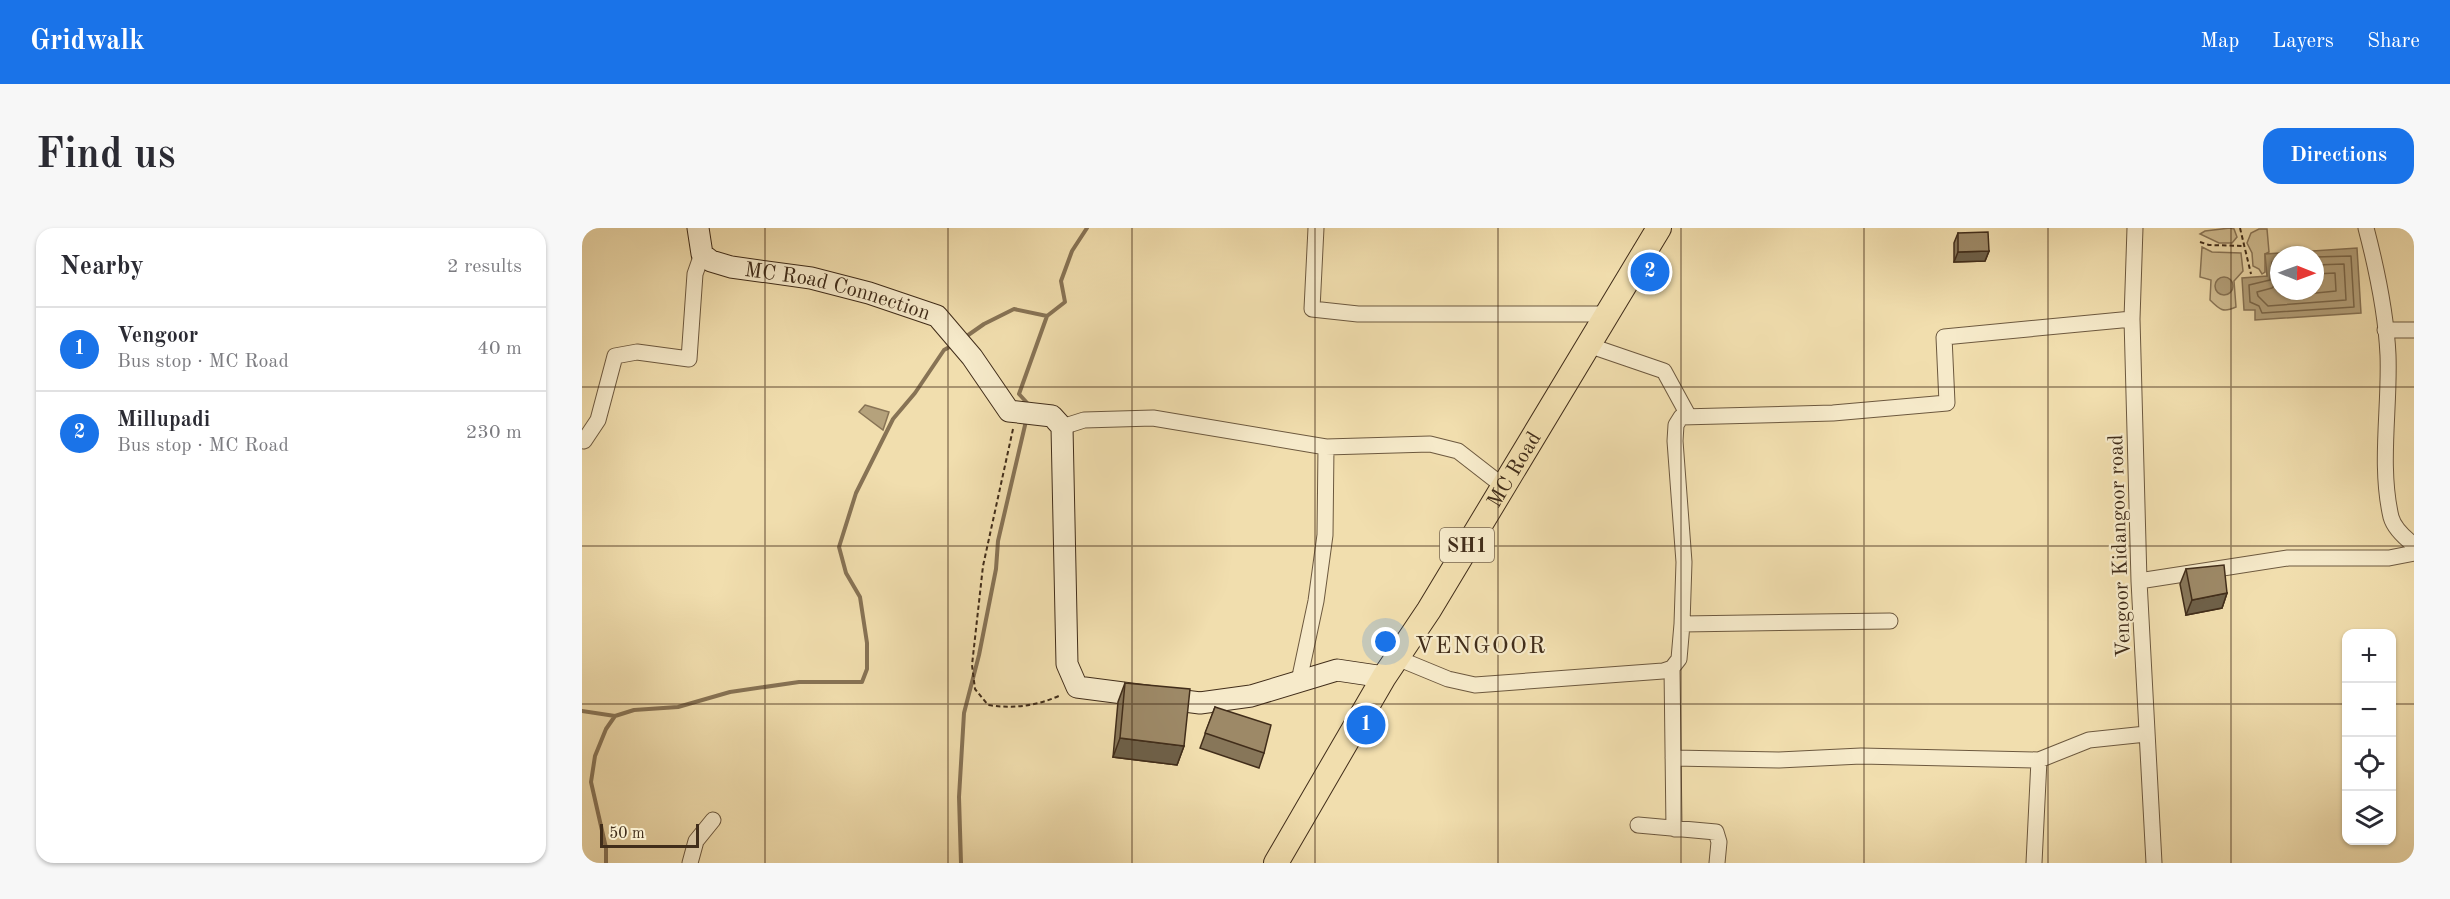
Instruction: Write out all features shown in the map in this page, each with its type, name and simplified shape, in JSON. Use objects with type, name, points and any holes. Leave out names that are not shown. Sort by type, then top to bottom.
[{"type":"main road","name":"MC Road","points":[[1276,863],[1391,668],[1606,315],[1627,285],[1659,228]]},
{"type":"street","points":[[584,441],[598,420],[615,356],[637,352],[689,358],[695,274],[702,255],[698,228]]},
{"type":"street","points":[[1316,228],[1312,309],[1358,314],[1606,315]]},
{"type":"street","name":"Vengoor Kidangoor road","points":[[2135,228],[2133,319],[2139,581],[2154,863]]},
{"type":"street","points":[[2366,228],[2382,296],[2385,330],[2387,491],[2392,520],[2404,537],[2414,545]]},
{"type":"street","name":"MC Road Connection","points":[[702,255],[711,261],[731,267],[811,278],[869,293],[937,316],[1022,413]]},
{"type":"street","points":[[1674,829],[1672,668],[1678,659],[1682,624],[1684,562],[1675,441],[1676,425],[1681,417],[1688,415],[1833,413],[1947,403],[1944,337],[2133,319]]},
{"type":"street","points":[[2385,330],[2414,330]]},
{"type":"street","points":[[1588,345],[1665,371],[1688,415]]},
{"type":"street","points":[[1022,413],[1052,416],[1062,427],[1067,664],[1077,687],[1200,703],[1251,696],[1337,670],[1391,668],[1475,684],[1663,671],[1672,668]]},
{"type":"street","points":[[1062,427],[1084,420],[1154,418],[1326,447],[1430,444],[1458,451],[1503,486]]},
{"type":"street","points":[[1299,681],[1316,601],[1325,535],[1326,447]]},
{"type":"street","points":[[2139,581],[2288,558],[2389,558],[2414,553]]},
{"type":"street","points":[[1682,624],[1890,621]]},
{"type":"street","points":[[1673,758],[1779,760],[1861,756],[2039,760],[2089,740],[2146,734]]},
{"type":"street","points":[[2034,863],[2039,760]]},
{"type":"street","points":[[690,863],[696,841],[713,819]]},
{"type":"street","points":[[1638,825],[1716,832],[1719,842],[1718,863]]},
{"type":"path","points":[[2240,228],[2251,274]]},
{"type":"path","points":[[2200,242],[2209,245],[2244,246]]},
{"type":"path","points":[[1022,413],[1013,429],[983,566],[972,665],[975,689],[988,705],[1010,708],[1045,702],[1077,687]]},
{"type":"shaded area","points":[[2234,229],[2237,237],[2232,243],[2219,243],[2200,234],[2205,231]]},
{"type":"shaded area","points":[[2259,229],[2267,229],[2269,252],[2265,254],[2265,272],[2262,274],[2253,266],[2252,253],[2247,243],[2251,233]]},
{"type":"shaded area","points":[[2202,247],[2212,252],[2241,253],[2243,271],[2234,281],[2236,307],[2222,310],[2210,300],[2211,280],[2200,277]]},
{"type":"water","points":[[2357,248],[2361,313],[2255,320],[2255,310],[2244,310],[2242,278],[2267,276],[2265,254],[2270,254],[2270,300],[2324,300],[2324,250]]},
{"type":"water","points":[[2220,277],[2228,277],[2233,282],[2231,293],[2220,295],[2215,290],[2215,282]]},
{"type":"water","points":[[865,405],[889,412],[883,430],[859,412]]},
{"type":"building","points":[[1988,232],[1989,251],[1958,252],[1958,233]]},
{"type":"building","points":[[2224,565],[2227,593],[2192,600],[2186,569]]},
{"type":"building","points":[[1125,683],[1190,689],[1184,746],[1120,738]]},
{"type":"building","points":[[1215,707],[1271,725],[1264,753],[1205,733]]},
{"type":"waterway","points":[[964,338],[984,324],[1014,309],[1047,316],[1065,302],[1061,281],[1072,251],[1087,228]]},
{"type":"waterway","points":[[1029,405],[1019,394],[1047,316]]},
{"type":"waterway","points":[[606,863],[606,848],[591,782],[595,756],[606,729],[615,716],[634,710],[678,707],[730,692],[799,682],[862,682],[867,669],[867,643],[860,597],[846,573],[839,547],[856,493],[893,419],[915,393],[944,350],[953,345]]},
{"type":"waterway","points":[[961,863],[959,797],[964,713],[979,655],[996,569],[998,541],[1026,421]]},
{"type":"waterway","points":[[582,711],[615,716]]},
{"type":"place","name":"Millupadi","points":[[1650,272]]},
{"type":"place","name":"Vengoor","points":[[1366,725]]},
{"type":"district","name":"VENGOOR","points":[[1481,645]]}]
